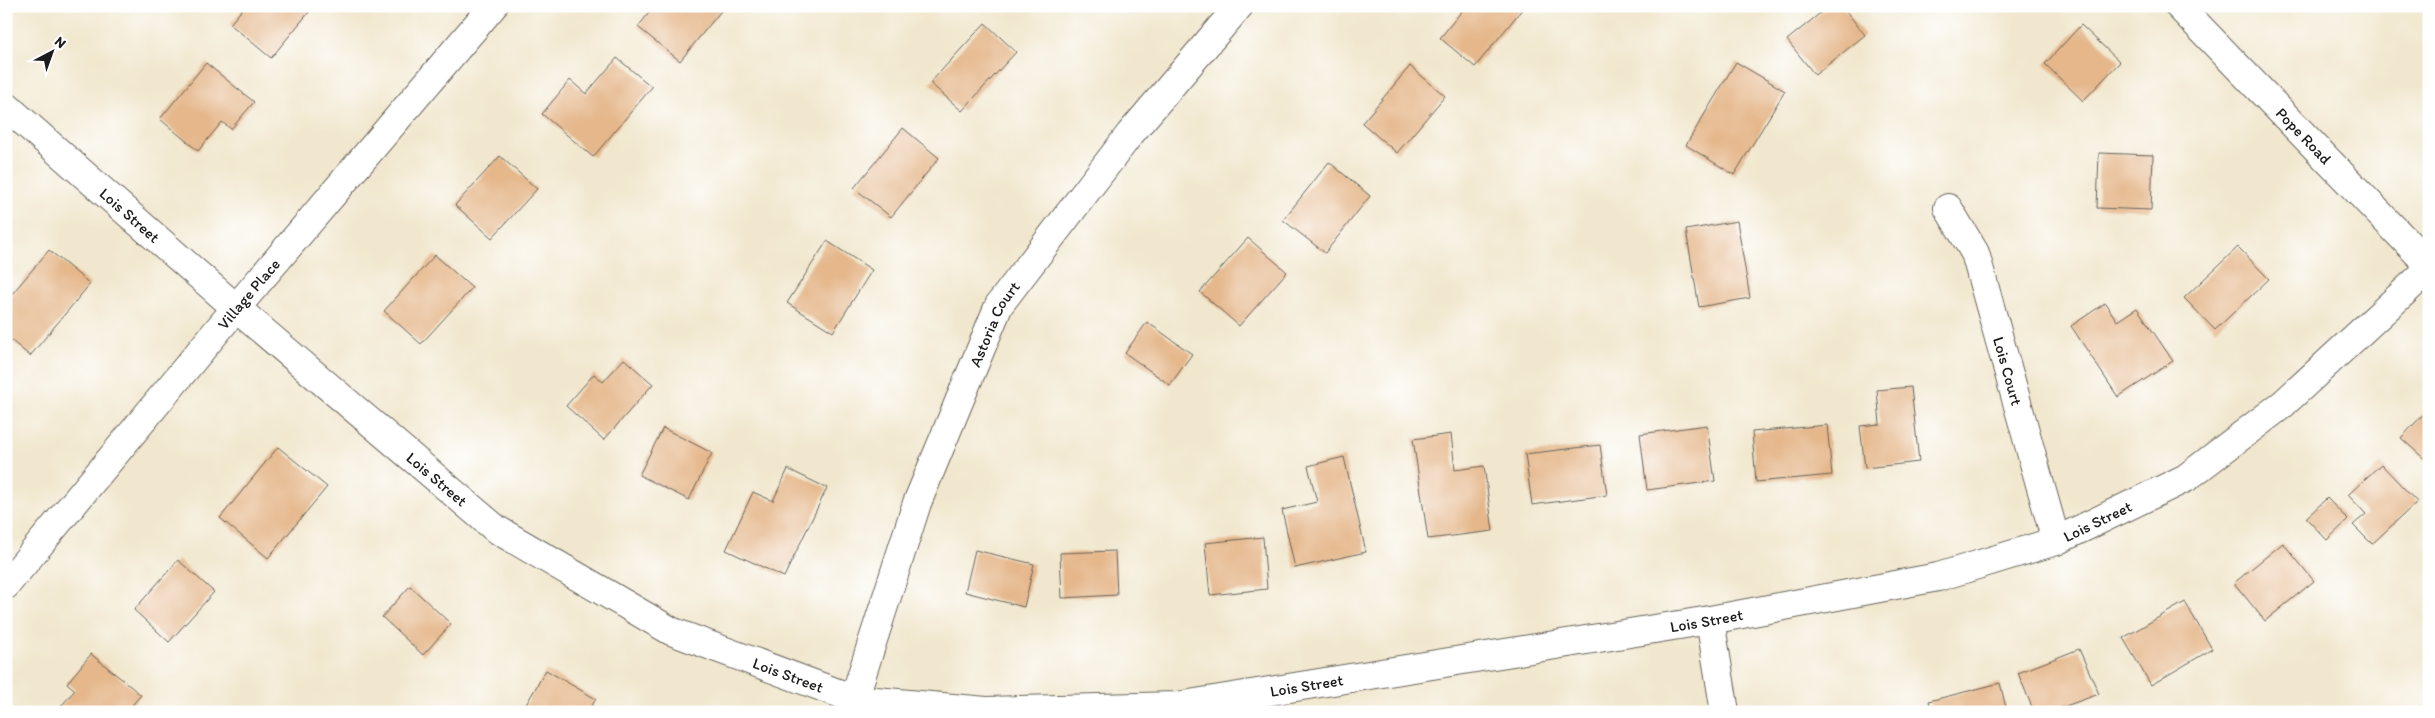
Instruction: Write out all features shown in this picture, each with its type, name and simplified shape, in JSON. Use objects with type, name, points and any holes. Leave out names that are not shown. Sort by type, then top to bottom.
[{"type":"street","name":"Village Place","points":[[6,585],[236,308],[493,6]]},
{"type":"street","name":"Astoria Court","points":[[854,699],[917,503],[999,305],[1130,134],[1239,6]]},
{"type":"street","name":"Pope Road","points":[[2179,6],[2429,265]]},
{"type":"street","name":"Lois Street","points":[[6,106],[236,308],[496,529],[671,631],[854,699],[986,711],[1177,706],[1710,620],[1938,577],[2056,540],[2186,478],[2283,404],[2429,269]]},
{"type":"street","name":"Lois Court","points":[[1948,208],[1975,253],[2056,540]]},
{"type":"street","points":[[1710,620],[1724,712]]},
{"type":"building","points":[[245,6],[314,6],[271,58],[230,24]]},
{"type":"building","points":[[654,6],[725,6],[680,61],[638,27]]},
{"type":"building","points":[[1466,6],[1524,7],[1475,67],[1440,38]]},
{"type":"building","points":[[1829,6],[1842,6],[1865,35],[1815,75],[1787,40]]},
{"type":"building","points":[[985,23],[1016,52],[962,111],[930,83]]},
{"type":"building","points":[[2081,25],[2120,62],[2083,101],[2045,64]]},
{"type":"building","points":[[617,58],[652,87],[593,157],[542,114],[570,80],[586,94]]},
{"type":"building","points":[[1736,62],[1785,91],[1734,175],[1686,145]]},
{"type":"building","points":[[206,63],[254,102],[231,129],[222,122],[198,151],[160,119]]},
{"type":"building","points":[[1410,66],[1445,96],[1397,153],[1362,123]]},
{"type":"building","points":[[903,128],[939,158],[891,217],[854,188]]},
{"type":"building","points":[[2099,153],[2153,155],[2151,210],[2097,208]]},
{"type":"building","points":[[500,156],[537,189],[492,238],[455,205]]},
{"type":"building","points":[[1329,162],[1370,196],[1325,253],[1283,220]]},
{"type":"building","points":[[1737,221],[1750,298],[1699,307],[1686,230]]},
{"type":"building","points":[[1248,238],[1287,272],[1239,326],[1200,292]]},
{"type":"building","points":[[827,241],[872,270],[833,332],[787,303]]},
{"type":"building","points":[[2238,247],[2269,279],[2215,330],[2184,298]]},
{"type":"building","points":[[49,250],[90,284],[30,356],[6,336],[6,301]]},
{"type":"building","points":[[435,255],[472,288],[421,344],[384,311]]},
{"type":"building","points":[[2105,303],[2117,321],[2137,308],[2173,361],[2118,397],[2071,326]]},
{"type":"building","points":[[1147,322],[1192,354],[1170,385],[1125,353]]},
{"type":"building","points":[[624,359],[653,384],[604,440],[566,406],[594,374],[603,382]]},
{"type":"building","points":[[1911,387],[1919,462],[1865,468],[1860,426],[1880,424],[1877,390]]},
{"type":"building","points":[[2429,408],[2429,463],[2401,438]]},
{"type":"building","points":[[1707,425],[1715,481],[1647,490],[1640,434]]},
{"type":"building","points":[[1827,425],[1832,475],[1756,482],[1752,432]]},
{"type":"building","points":[[663,428],[712,453],[689,500],[639,475]]},
{"type":"building","points":[[1451,434],[1455,470],[1484,466],[1493,531],[1428,539],[1413,439]]},
{"type":"building","points":[[1600,445],[1607,495],[1532,505],[1525,454]]},
{"type":"building","points":[[278,447],[327,487],[268,558],[220,518]]},
{"type":"building","points":[[1344,457],[1366,552],[1295,568],[1282,510],[1317,502],[1308,466]]},
{"type":"building","points":[[2381,464],[2417,502],[2372,544],[2353,525],[2366,514],[2348,495]]},
{"type":"building","points":[[788,469],[827,488],[784,577],[726,550],[753,492],[773,501]]},
{"type":"building","points":[[2327,498],[2348,520],[2327,540],[2306,518]]},
{"type":"building","points":[[1263,537],[1267,589],[1210,595],[1205,543]]},
{"type":"building","points":[[2283,543],[2314,581],[2265,621],[2234,583]]},
{"type":"building","points":[[975,550],[1034,564],[1024,607],[965,592]]},
{"type":"building","points":[[1115,551],[1117,595],[1062,598],[1060,553]]},
{"type":"building","points":[[178,560],[214,592],[169,642],[134,610]]},
{"type":"building","points":[[410,586],[451,624],[423,655],[382,617]]},
{"type":"building","points":[[2185,602],[2212,649],[2151,685],[2123,638]]},
{"type":"building","points":[[2079,649],[2099,694],[2049,712],[2034,712],[2018,673]]},
{"type":"building","points":[[91,654],[141,695],[126,712],[56,712],[75,690],[67,683]]},
{"type":"building","points":[[546,670],[596,699],[588,712],[530,712],[524,708]]},
{"type":"building","points":[[2000,683],[2007,712],[1932,712],[1929,701]]}]
